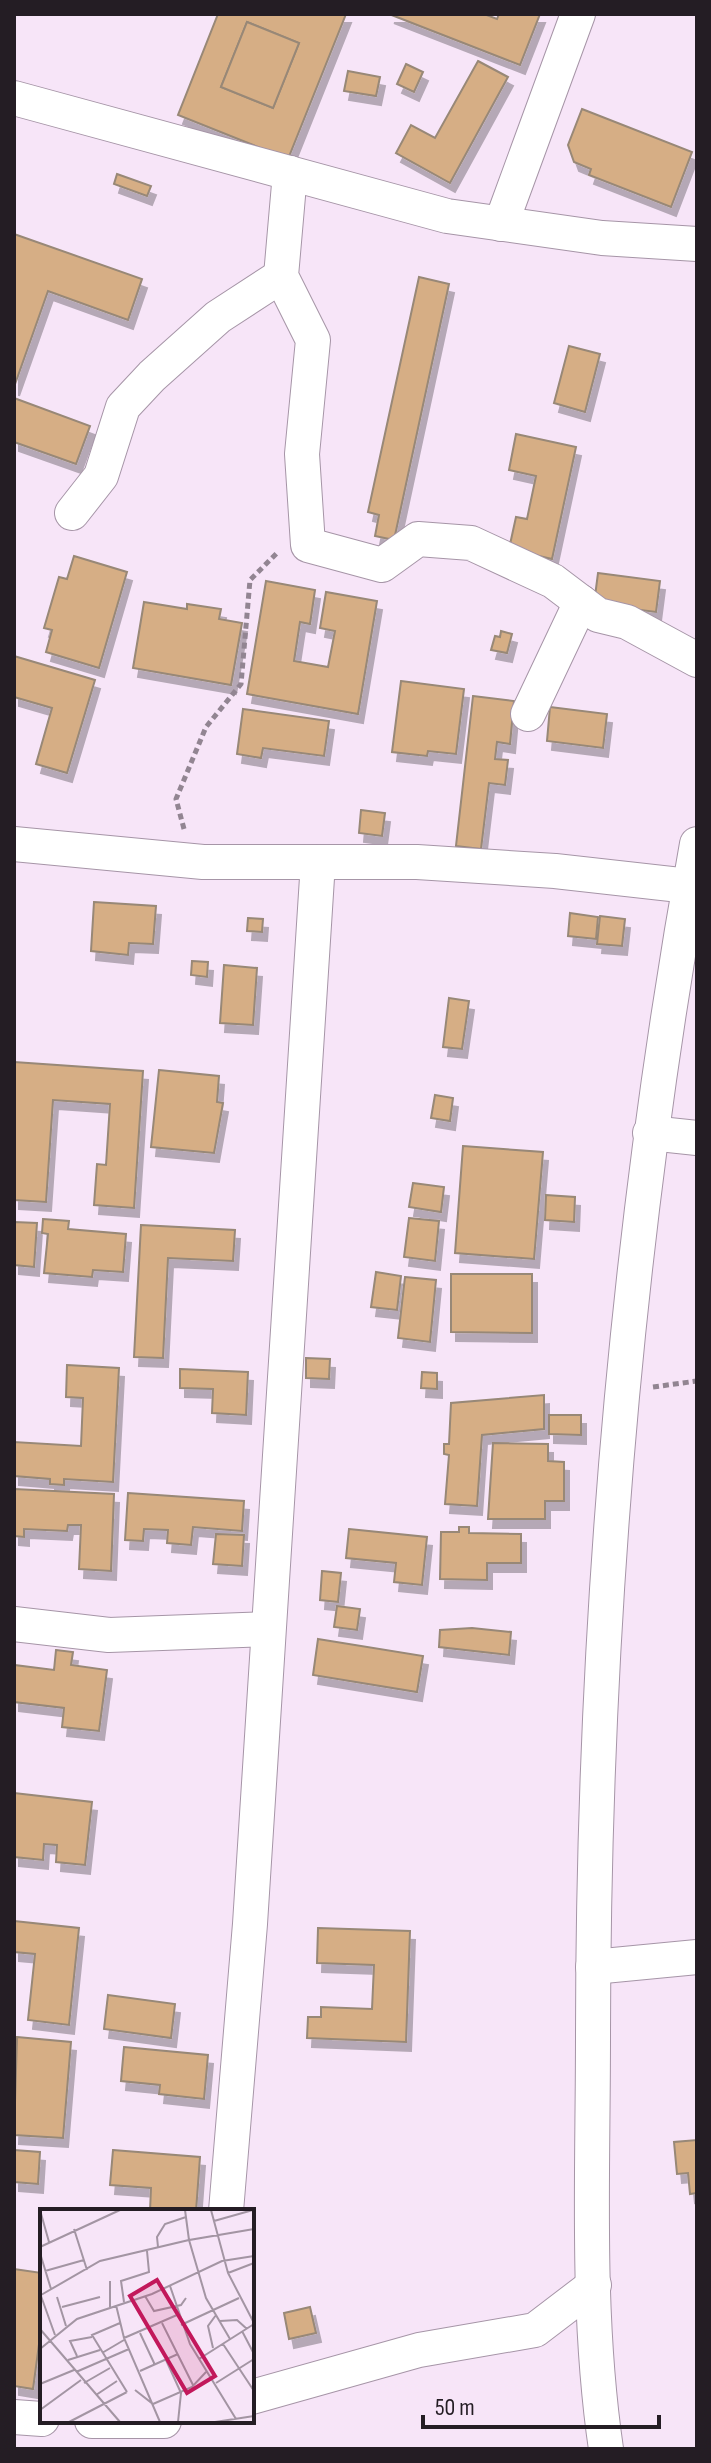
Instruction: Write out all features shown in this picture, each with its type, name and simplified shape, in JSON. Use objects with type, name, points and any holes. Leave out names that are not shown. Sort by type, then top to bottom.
[{"type":"street","points":[[501,224],[578,14]]},
{"type":"street","points":[[14,98],[447,216],[602,238],[697,244]]},
{"type":"street","points":[[290,173],[281,276],[313,340],[302,454],[308,545],[382,565],[418,539],[471,543],[553,581],[598,615],[627,622],[697,660]]},
{"type":"street","points":[[72,513],[101,476],[123,407],[152,376],[218,317],[281,276]]},
{"type":"street","points":[[528,714],[581,602]]},
{"type":"street","points":[[14,844],[193,861],[417,862],[555,871],[689,886]]},
{"type":"street","points":[[606,2449],[595,2372],[593,1967],[605,1584],[650,1133],[697,844]]},
{"type":"street","points":[[226,2209],[250,1924],[318,862]]},
{"type":"street","points":[[650,1133],[697,1138]]},
{"type":"street","points":[[14,1624],[109,1635],[267,1629]]},
{"type":"street","points":[[593,1967],[697,1957]]},
{"type":"street","points":[[254,2396],[419,2350],[535,2330],[594,2285]]},
{"type":"street","points":[[14,2417],[40,2419]]},
{"type":"path","points":[[193,861],[176,799],[206,727],[241,684],[250,580],[307,523]]},
{"type":"path","points":[[624,1391],[697,1381]]},
{"type":"building","points":[[218,14],[346,14],[288,159],[178,115]],"holes":[[[247,22],[299,43],[273,108],[221,87]]]},
{"type":"building","points":[[389,14],[484,14],[497,19],[499,14],[540,14],[520,65]]},
{"type":"building","points":[[247,22],[299,43],[273,108],[221,87]]},
{"type":"building","points":[[478,61],[508,77],[450,183],[396,153],[411,125],[435,138]]},
{"type":"building","points":[[406,64],[423,72],[414,92],[397,84]]},
{"type":"building","points":[[348,71],[380,77],[376,96],[344,91]]},
{"type":"building","points":[[582,109],[692,152],[671,207],[589,175],[591,169],[574,162],[568,145]]},
{"type":"building","points":[[117,174],[151,186],[147,196],[114,184]]},
{"type":"building","points":[[14,234],[142,279],[128,320],[48,291],[14,387]]},
{"type":"building","points":[[419,277],[449,284],[394,540],[375,536],[379,515],[368,512]]},
{"type":"building","points":[[569,346],[600,354],[585,412],[554,403]]},
{"type":"building","points":[[14,398],[90,426],[76,464],[14,442]]},
{"type":"building","points":[[516,434],[576,447],[552,559],[509,549],[516,517],[527,519],[536,476],[509,470]]},
{"type":"building","points":[[74,556],[127,572],[99,668],[46,652],[52,630],[44,628],[59,577],[67,579]]},
{"type":"building","points":[[598,573],[660,581],[656,612],[594,604]]},
{"type":"building","points":[[266,581],[315,590],[310,624],[300,622],[294,661],[328,667],[335,631],[320,628],[326,592],[377,601],[358,714],[247,694]]},
{"type":"building","points":[[144,602],[187,609],[187,604],[221,609],[219,619],[242,623],[231,685],[133,668]]},
{"type":"building","points":[[501,631],[512,634],[507,653],[491,650],[495,636],[500,637]]},
{"type":"building","points":[[14,656],[95,680],[67,773],[36,764],[52,708],[14,697]]},
{"type":"building","points":[[401,681],[464,689],[456,754],[428,751],[427,756],[392,752]]},
{"type":"building","points":[[473,696],[514,701],[510,744],[497,742],[495,759],[508,760],[505,785],[489,783],[481,849],[456,846]]},
{"type":"building","points":[[550,707],[607,714],[603,748],[547,741]]},
{"type":"building","points":[[243,709],[329,721],[324,756],[263,748],[261,758],[237,754]]},
{"type":"building","points":[[361,810],[385,813],[382,836],[359,833]]},
{"type":"building","points":[[94,902],[156,906],[153,944],[129,943],[128,955],[91,951]]},
{"type":"building","points":[[570,913],[598,917],[596,939],[568,936]]},
{"type":"building","points":[[600,916],[625,919],[622,946],[597,944]]},
{"type":"building","points":[[248,918],[263,919],[262,932],[247,931]]},
{"type":"building","points":[[192,961],[208,962],[207,977],[191,975]]},
{"type":"building","points":[[224,965],[257,968],[253,1025],[220,1023]]},
{"type":"building","points":[[449,998],[469,1001],[462,1049],[443,1047]]},
{"type":"building","points":[[14,1062],[143,1071],[134,1208],[94,1205],[97,1164],[106,1165],[110,1104],[53,1100],[46,1202],[14,1200]]},
{"type":"building","points":[[159,1070],[219,1076],[217,1102],[223,1103],[214,1153],[151,1147]]},
{"type":"building","points":[[435,1095],[453,1098],[450,1121],[431,1118]]},
{"type":"building","points":[[463,1146],[543,1152],[534,1259],[455,1253]]},
{"type":"building","points":[[413,1183],[444,1187],[441,1212],[409,1207]]},
{"type":"building","points":[[546,1195],[575,1197],[574,1222],[545,1220]]},
{"type":"building","points":[[409,1218],[439,1221],[435,1261],[404,1257]]},
{"type":"building","points":[[43,1219],[69,1221],[68,1229],[126,1234],[123,1272],[93,1270],[92,1277],[44,1273],[48,1234],[42,1233]]},
{"type":"building","points":[[14,1222],[37,1223],[34,1267],[14,1265]]},
{"type":"building","points":[[141,1225],[235,1230],[233,1261],[168,1258],[163,1358],[134,1357]]},
{"type":"building","points":[[376,1272],[401,1276],[397,1310],[371,1307]]},
{"type":"building","points":[[451,1274],[532,1274],[532,1333],[451,1332]]},
{"type":"building","points":[[405,1277],[436,1280],[430,1342],[398,1338]]},
{"type":"building","points":[[306,1358],[330,1359],[329,1379],[306,1378]]},
{"type":"building","points":[[67,1365],[119,1368],[113,1482],[64,1479],[64,1485],[50,1484],[50,1479],[14,1476],[14,1442],[81,1446],[83,1398],[66,1397]]},
{"type":"building","points":[[180,1369],[248,1372],[246,1415],[212,1413],[213,1389],[180,1388]]},
{"type":"building","points":[[422,1372],[437,1373],[437,1389],[421,1388]]},
{"type":"building","points":[[544,1395],[544,1429],[482,1435],[477,1506],[445,1504],[449,1455],[444,1454],[444,1444],[449,1444],[451,1403]]},
{"type":"building","points":[[549,1415],[581,1415],[581,1435],[549,1434]]},
{"type":"building","points":[[493,1443],[548,1444],[548,1461],[564,1462],[564,1501],[545,1501],[545,1519],[488,1519]]},
{"type":"building","points":[[14,1489],[114,1494],[111,1571],[79,1569],[81,1525],[68,1525],[67,1531],[24,1529],[24,1537],[14,1536]]},
{"type":"building","points":[[128,1493],[244,1501],[242,1531],[193,1527],[191,1545],[167,1543],[168,1530],[144,1529],[143,1541],[125,1540]]},
{"type":"building","points":[[459,1527],[469,1527],[469,1533],[521,1534],[521,1563],[487,1563],[487,1580],[440,1579],[441,1532],[459,1532]]},
{"type":"building","points":[[349,1529],[427,1537],[422,1585],[394,1582],[396,1563],[346,1558]]},
{"type":"building","points":[[216,1534],[244,1535],[242,1566],[213,1564]]},
{"type":"building","points":[[322,1571],[341,1573],[338,1602],[320,1600]]},
{"type":"building","points":[[337,1606],[360,1609],[357,1630],[334,1627]]},
{"type":"building","points":[[472,1628],[511,1632],[509,1655],[439,1647],[440,1630]]},
{"type":"building","points":[[318,1639],[423,1656],[417,1692],[313,1675]]},
{"type":"building","points":[[56,1650],[73,1652],[71,1665],[107,1670],[99,1731],[62,1727],[64,1708],[14,1702],[14,1665],[54,1670]]},
{"type":"building","points":[[14,1793],[92,1802],[85,1865],[56,1862],[57,1845],[44,1844],[43,1860],[14,1857]]},
{"type":"building","points":[[14,1921],[79,1928],[69,2025],[28,2020],[35,1954],[14,1952]]},
{"type":"building","points":[[318,1928],[410,1931],[406,2042],[307,2038],[308,2017],[321,2017],[321,2007],[372,2009],[374,1965],[317,1963]]},
{"type":"building","points":[[108,1995],[175,2004],[171,2038],[104,2029]]},
{"type":"building","points":[[17,2037],[71,2042],[63,2138],[14,2135]]},
{"type":"building","points":[[124,2047],[208,2055],[204,2099],[159,2094],[160,2085],[121,2081]]},
{"type":"building","points":[[697,2140],[697,2193],[690,2194],[688,2173],[677,2174],[674,2142]]},
{"type":"building","points":[[14,2150],[40,2152],[38,2184],[14,2182]]},
{"type":"building","points":[[113,2150],[200,2157],[196,2209],[150,2209],[151,2188],[110,2185]]},
{"type":"building","points":[[14,2269],[40,2273],[40,2337],[33,2389],[14,2386]]},
{"type":"building","points":[[310,2307],[316,2333],[289,2339],[284,2313]]}]
